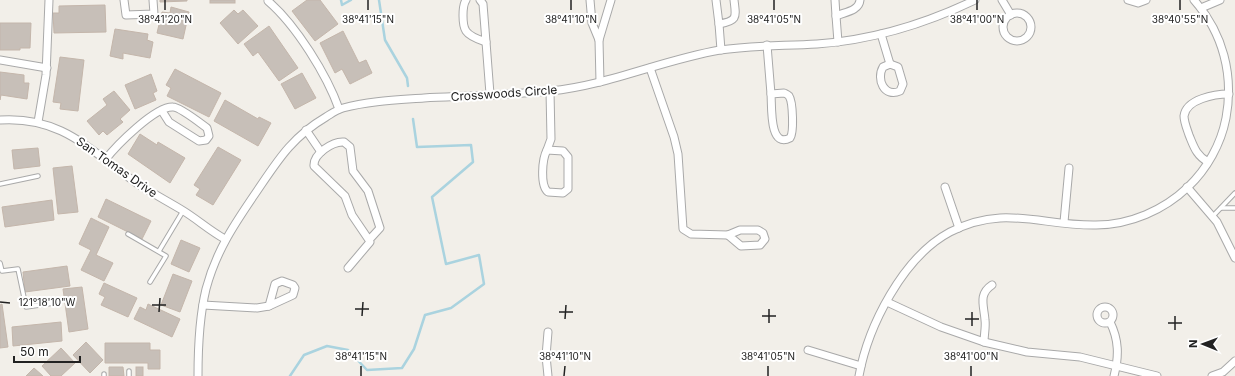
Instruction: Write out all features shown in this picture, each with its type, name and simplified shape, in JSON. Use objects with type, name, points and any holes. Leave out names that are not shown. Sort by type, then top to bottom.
[{"type":"street","points":[[38,122],[46,68],[49,0]]},
{"type":"street","points":[[124,0],[126,15],[154,14],[153,0]]},
{"type":"street","points":[[266,0],[304,43],[332,88],[339,109]]},
{"type":"street","points":[[466,0],[463,5],[466,31],[470,35],[486,42]]},
{"type":"street","points":[[480,0],[483,4],[490,94]]},
{"type":"street","points":[[590,0],[592,23],[599,40]]},
{"type":"street","points":[[600,82],[599,40],[611,0]]},
{"type":"street","points":[[716,0],[721,50]]},
{"type":"street","points":[[719,24],[734,20],[736,14],[734,0]]},
{"type":"street","points":[[835,0],[838,42]]},
{"type":"street","points":[[836,16],[856,9],[859,6],[860,0]]},
{"type":"street","name":"Crosswoods Circle","points":[[198,376],[199,328],[203,305],[214,264],[225,239],[235,221],[286,148],[306,130],[339,109],[378,101],[550,91],[600,82],[695,55],[721,50],[767,45],[838,42],[881,34],[928,20],[975,0]]},
{"type":"street","points":[[1002,0],[1010,15]]},
{"type":"street","points":[[1128,0],[1138,3],[1146,0]]},
{"type":"street","points":[[859,376],[872,332],[887,302],[916,258],[937,240],[959,228],[980,220],[1007,216],[1097,225],[1118,223],[1139,218],[1170,202],[1187,187],[1208,162],[1221,136],[1228,108],[1229,94],[1226,63],[1221,45],[1212,26],[1201,8],[1194,0]]},
{"type":"street","points":[[1201,8],[1220,0]]},
{"type":"street","points":[[1022,13],[1031,28],[1029,36],[1016,42],[1010,40],[1002,26],[1004,20],[1010,15],[1022,13]]},
{"type":"street","points":[[881,34],[890,64]]},
{"type":"street","points":[[767,45],[771,94],[775,135],[781,140],[787,140],[792,135],[793,131],[789,97],[784,93],[771,94]]},
{"type":"street","points":[[0,60],[46,68]]},
{"type":"street","points":[[1226,63],[1235,64]]},
{"type":"street","points":[[650,68],[674,137],[678,154],[683,229],[691,234],[728,235],[740,230],[758,230],[763,233],[765,239],[760,245],[741,246],[728,235]]},
{"type":"street","points":[[547,150],[559,150],[567,154],[569,186],[563,193],[548,192],[544,187],[543,161],[547,150],[551,140],[550,91]]},
{"type":"street","points":[[1208,162],[1199,156],[1194,150],[1184,121],[1186,110],[1193,103],[1218,94],[1229,94]]},
{"type":"street","points":[[105,160],[114,148],[142,123],[162,111],[172,107],[176,108],[207,128],[209,136],[206,140],[199,141],[169,122],[162,111]]},
{"type":"street","name":"San Tomas Drive","points":[[0,120],[14,119],[38,122],[69,134],[137,184],[183,211],[225,239]]},
{"type":"street","points":[[306,130],[321,152]]},
{"type":"street","points":[[348,268],[380,228],[368,191],[351,165],[350,147],[347,144],[340,142],[321,152],[314,158],[316,169],[345,196],[352,215],[369,240]]},
{"type":"street","points":[[1064,222],[1069,168]]},
{"type":"street","points":[[944,187],[959,228]]},
{"type":"street","points":[[1187,187],[1213,216],[1226,237],[1235,258]]},
{"type":"street","points":[[984,342],[985,321],[982,297],[992,284]]},
{"type":"street","points":[[887,302],[941,327],[984,342],[1027,352],[1080,357],[1157,376]]},
{"type":"street","points":[[203,305],[257,308],[269,306]]},
{"type":"street","points":[[1110,322],[1114,330],[1118,348],[1114,376]]},
{"type":"street","points":[[548,332],[546,356],[548,376]]},
{"type":"street","points":[[808,350],[861,366]]},
{"type":"street","points":[[1212,376],[1224,374],[1235,361]]},
{"type":"lane","points":[[0,184],[38,176]]},
{"type":"lane","points":[[1213,216],[1235,193]]},
{"type":"lane","points":[[1221,208],[1235,208]]},
{"type":"lane","points":[[159,251],[183,211]]},
{"type":"lane","points":[[128,234],[166,256],[150,282]]},
{"type":"lane","points":[[0,263],[2,272],[18,269],[26,307],[54,302]]},
{"type":"lane","points":[[129,371],[129,376]]},
{"type":"building","points":[[160,0],[187,0],[187,1],[160,2]]},
{"type":"building","points":[[210,0],[235,0],[235,3],[210,3]]},
{"type":"building","points":[[307,0],[320,0],[338,24],[315,41],[292,11]]},
{"type":"building","points":[[105,5],[106,32],[54,33],[53,13],[59,13],[59,6]]},
{"type":"building","points":[[171,7],[189,12],[183,39],[157,33],[162,12],[170,13]]},
{"type":"building","points":[[234,10],[238,14],[243,10],[258,26],[238,44],[220,23]]},
{"type":"building","points":[[0,23],[31,23],[30,48],[20,48],[20,50],[0,50]]},
{"type":"building","points":[[269,26],[298,68],[279,81],[258,52],[253,56],[244,44]]},
{"type":"building","points":[[115,29],[148,34],[147,40],[153,42],[150,58],[123,53],[123,59],[110,56]]},
{"type":"building","points":[[343,31],[359,63],[366,60],[372,73],[350,84],[342,69],[335,73],[320,43]]},
{"type":"building","points":[[60,57],[84,60],[78,111],[60,109],[61,103],[53,102]]},
{"type":"building","points":[[175,69],[221,93],[209,117],[167,96],[171,88],[166,85]]},
{"type":"building","points":[[0,72],[24,75],[24,83],[29,83],[27,99],[1,95],[0,100]]},
{"type":"building","points":[[302,73],[316,98],[295,109],[281,84]]},
{"type":"building","points":[[151,74],[157,91],[153,93],[156,100],[135,109],[125,85]]},
{"type":"building","points":[[114,91],[130,110],[120,119],[123,122],[107,135],[103,131],[99,135],[87,121],[107,105],[103,99]]},
{"type":"building","points":[[225,100],[258,119],[259,117],[271,123],[258,146],[214,121]]},
{"type":"building","points":[[140,134],[157,145],[158,142],[185,158],[170,183],[128,154]]},
{"type":"building","points":[[218,147],[241,160],[213,205],[196,195],[200,189],[194,185]]},
{"type":"building","points":[[38,148],[40,166],[14,169],[12,150]]},
{"type":"building","points":[[72,166],[78,212],[58,214],[53,168]]},
{"type":"building","points":[[106,199],[151,221],[142,239],[98,217]]},
{"type":"building","points":[[52,200],[54,220],[5,227],[2,207]]},
{"type":"building","points":[[91,218],[109,227],[96,255],[113,263],[104,281],[81,270],[91,250],[79,244]]},
{"type":"building","points":[[181,240],[200,248],[189,272],[171,264]]},
{"type":"building","points":[[67,266],[70,286],[25,292],[23,272]]},
{"type":"building","points":[[173,274],[192,281],[180,312],[161,305]]},
{"type":"building","points":[[104,283],[137,298],[128,317],[101,305],[105,297],[99,294]]},
{"type":"building","points":[[82,287],[88,329],[69,332],[63,289]]},
{"type":"building","points":[[2,304],[8,347],[0,348],[0,305]]},
{"type":"building","points":[[148,304],[180,319],[172,337],[134,319],[140,307],[146,310]]},
{"type":"building","points":[[61,322],[62,341],[13,346],[12,327]]},
{"type":"building","points":[[86,342],[103,360],[90,373],[73,355]]},
{"type":"building","points":[[105,343],[150,343],[150,350],[160,350],[160,369],[148,369],[148,363],[105,363]]},
{"type":"building","points":[[61,348],[75,363],[61,376],[51,376],[42,366]]},
{"type":"building","points":[[109,367],[123,367],[124,376],[109,376]]},
{"type":"building","points":[[136,367],[143,367],[143,376],[136,376]]},
{"type":"building","points":[[34,368],[43,376],[26,376]]},
{"type":"waterway","points":[[341,0],[342,5],[351,0]]},
{"type":"waterway","points":[[379,0],[385,40],[407,78],[408,86]]},
{"type":"waterway","points":[[290,376],[304,355],[327,346],[348,350],[367,370],[402,368],[414,349],[425,315],[451,308],[484,284],[479,255],[446,264],[432,197],[473,162],[471,145],[417,147],[413,119]]}]
